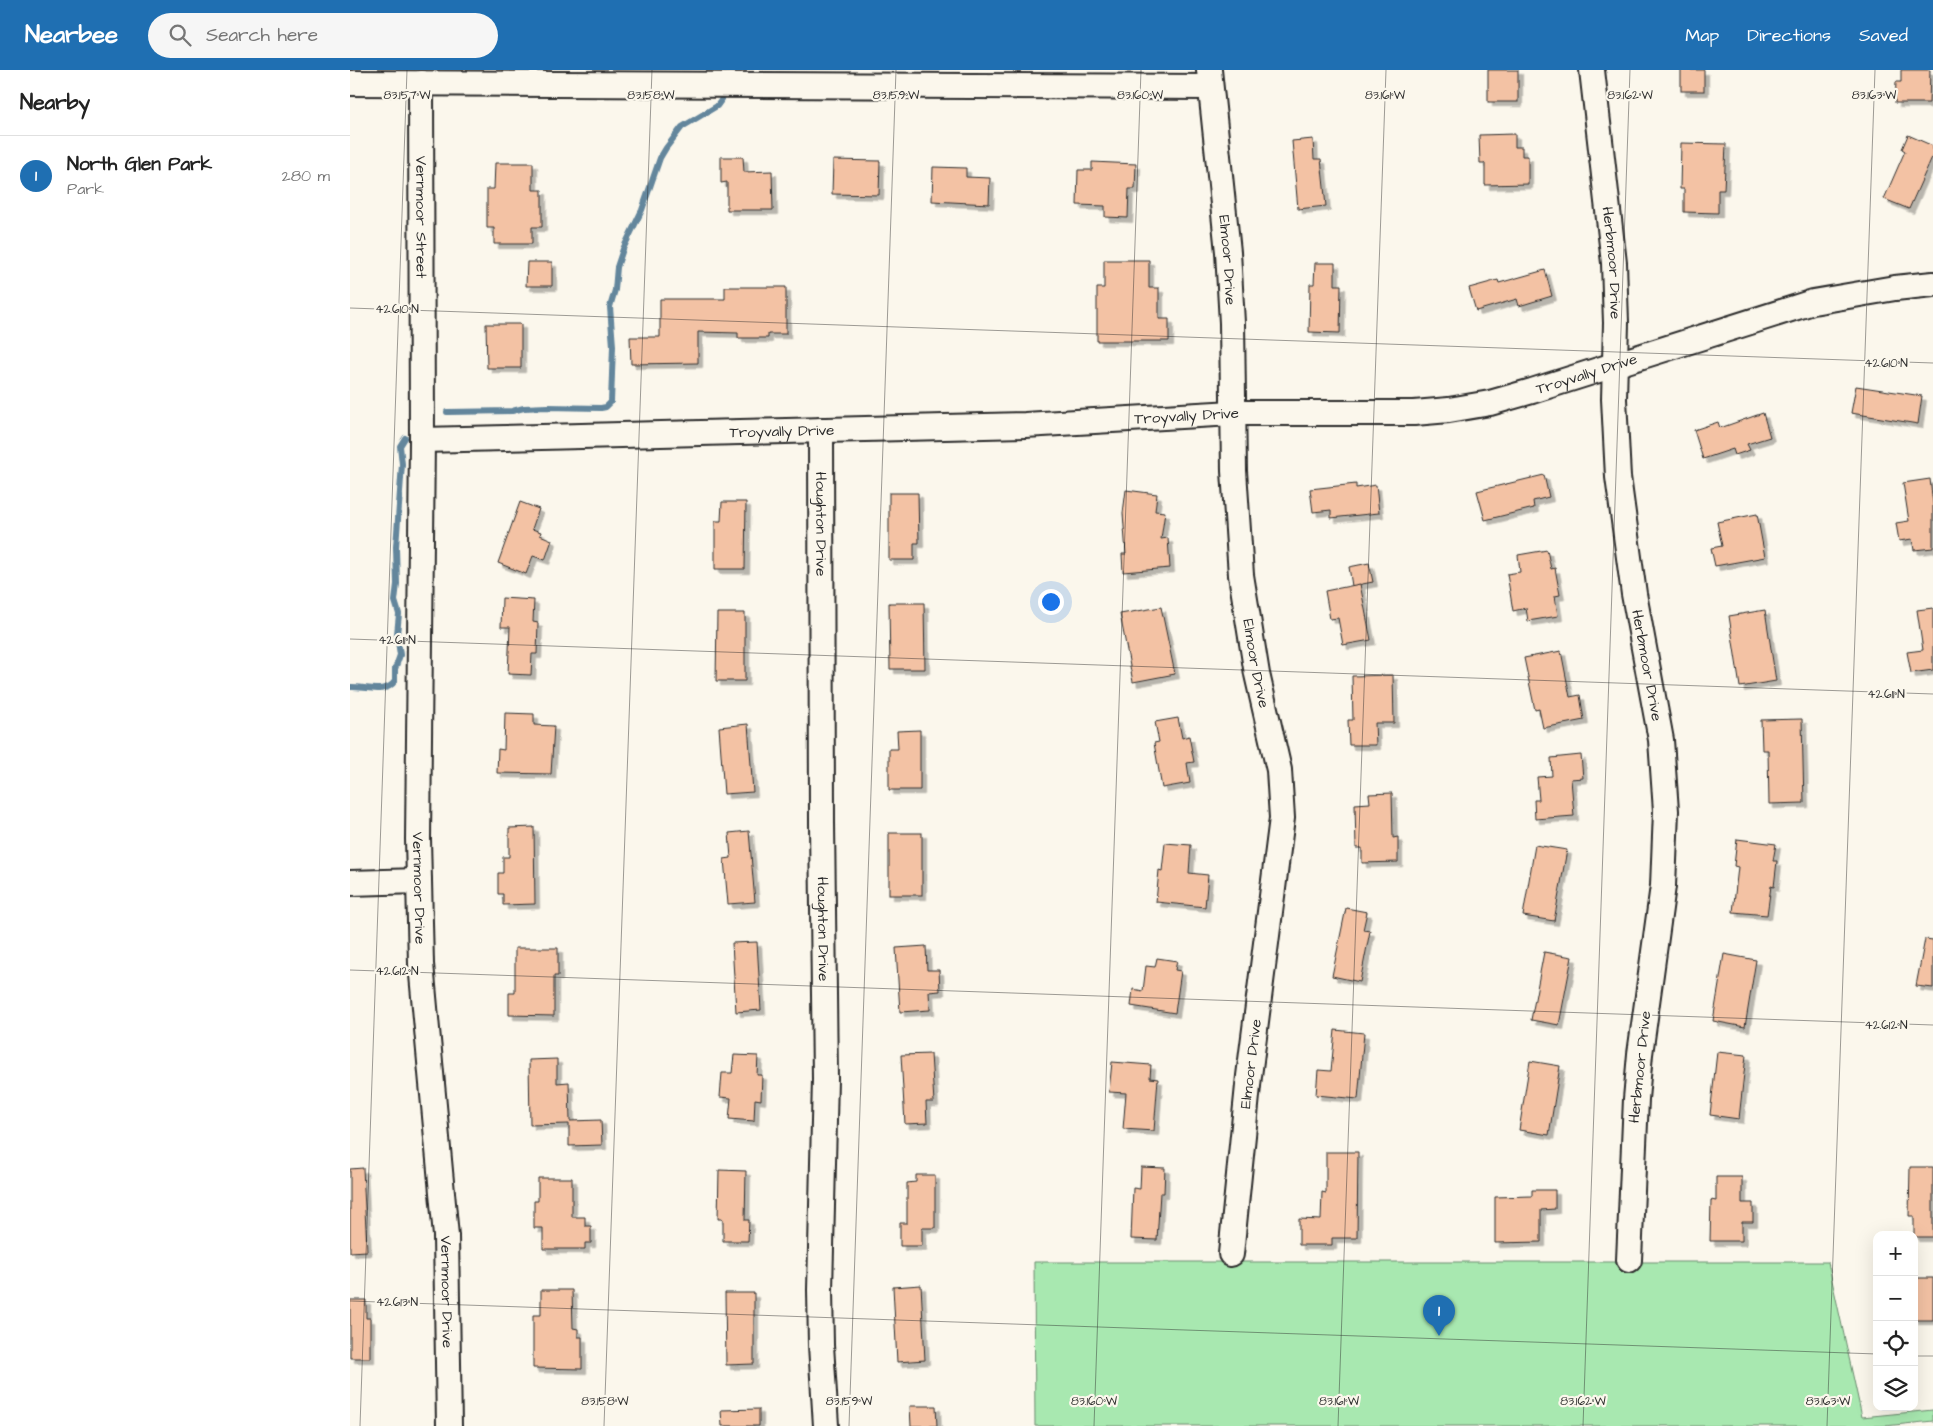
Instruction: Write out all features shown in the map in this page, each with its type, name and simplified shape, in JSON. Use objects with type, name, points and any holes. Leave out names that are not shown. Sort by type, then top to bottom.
[{"type":"street","name":"Herbmoor Drive","points":[[1592,70],[1614,264],[1616,441],[1624,525],[1634,594],[1660,740],[1666,811],[1663,886],[1640,1054],[1637,1090],[1629,1260]]},
{"type":"street","points":[[350,83],[1209,78]]},
{"type":"street","name":"Elmoor Drive","points":[[1209,78],[1228,252],[1232,323],[1236,506],[1241,575],[1257,674],[1279,770],[1282,818],[1249,1076],[1231,1254]]},
{"type":"street","name":"Vernmoor Street","points":[[421,83],[422,440]]},
{"type":"street","name":"Troyvally Drive","points":[[422,440],[1025,425],[1233,413],[1382,414],[1450,410],[1490,403],[1813,302],[1895,288],[1933,284]]},
{"type":"street","name":"Houghton Drive","points":[[821,430],[825,1079],[820,1290],[826,1426]]},
{"type":"street","name":"Vernmoor Drive","points":[[422,440],[418,704],[419,881],[422,964],[446,1236],[449,1426]]},
{"type":"street","points":[[350,883],[419,881]]},
{"type":"green space","points":[[1034,1262],[1828,1262],[1862,1417],[1933,1410],[1933,1421],[1885,1426],[1035,1426]]},
{"type":"building","points":[[1488,70],[1518,70],[1518,102],[1488,102]]},
{"type":"building","points":[[1681,70],[1704,70],[1704,91],[1681,91]]},
{"type":"building","points":[[1901,70],[1930,70],[1929,103],[1895,103],[1896,82],[1901,82]]},
{"type":"building","points":[[1515,134],[1515,147],[1522,147],[1522,156],[1528,156],[1528,184],[1485,185],[1485,163],[1480,163],[1479,135]]},
{"type":"building","points":[[1908,135],[1933,146],[1933,155],[1909,209],[1884,199],[1905,151],[1902,149]]},
{"type":"building","points":[[1313,139],[1314,159],[1321,159],[1326,206],[1298,209],[1292,141]]},
{"type":"building","points":[[1681,143],[1726,144],[1724,190],[1718,190],[1718,213],[1684,212],[1684,189],[1680,189]]},
{"type":"building","points":[[721,157],[743,157],[744,172],[772,171],[773,210],[727,210],[727,182],[721,183]]},
{"type":"building","points":[[833,160],[880,161],[879,195],[832,194]]},
{"type":"building","points":[[1092,162],[1136,164],[1135,189],[1129,189],[1128,218],[1105,217],[1105,206],[1077,205],[1078,170],[1092,170]]},
{"type":"building","points":[[495,163],[533,163],[533,190],[542,190],[542,227],[532,227],[532,244],[494,244],[494,228],[487,228],[487,189],[494,189]]},
{"type":"building","points":[[933,167],[966,168],[966,177],[990,178],[989,204],[932,201]]},
{"type":"building","points":[[1104,260],[1149,260],[1149,288],[1159,288],[1159,319],[1169,319],[1169,341],[1097,341],[1097,288],[1104,288]]},
{"type":"building","points":[[527,262],[552,262],[552,286],[526,286]]},
{"type":"building","points":[[1315,263],[1335,263],[1335,285],[1341,285],[1340,333],[1309,332],[1310,284],[1314,284]]},
{"type":"building","points":[[1545,270],[1552,296],[1519,306],[1517,299],[1476,311],[1469,288],[1498,280],[1499,283]]},
{"type":"building","points":[[725,287],[786,287],[786,334],[768,334],[768,338],[738,338],[738,333],[698,332],[698,363],[631,364],[630,337],[660,337],[660,299],[725,299]]},
{"type":"building","points":[[486,324],[521,324],[521,368],[487,368]]},
{"type":"building","points":[[1856,386],[1922,396],[1918,424],[1851,413]]},
{"type":"building","points":[[1763,413],[1770,437],[1747,444],[1750,450],[1735,455],[1733,449],[1703,459],[1694,430],[1718,422],[1720,428]]},
{"type":"building","points":[[1544,475],[1549,497],[1533,501],[1534,508],[1485,520],[1477,491]]},
{"type":"building","points":[[1930,479],[1933,504],[1933,548],[1914,550],[1912,539],[1899,541],[1896,523],[1909,521],[1903,483]]},
{"type":"building","points":[[1356,484],[1356,488],[1376,485],[1379,513],[1331,518],[1331,510],[1313,512],[1310,489]]},
{"type":"building","points":[[1126,490],[1157,494],[1155,511],[1165,512],[1161,539],[1168,538],[1170,568],[1123,572],[1122,554],[1126,554],[1123,513]]},
{"type":"building","points":[[889,493],[918,493],[919,543],[914,543],[914,560],[889,560]]},
{"type":"building","points":[[520,502],[539,509],[532,529],[541,532],[540,535],[552,540],[545,560],[533,556],[526,574],[498,563]]},
{"type":"building","points":[[722,502],[746,502],[745,569],[715,569],[715,521],[721,521]]},
{"type":"building","points":[[1757,514],[1765,557],[1715,566],[1711,548],[1722,546],[1717,522]]},
{"type":"building","points":[[1547,550],[1551,569],[1555,568],[1560,595],[1555,596],[1558,616],[1528,621],[1526,608],[1513,611],[1507,574],[1520,572],[1518,555]]},
{"type":"building","points":[[1369,563],[1373,582],[1352,586],[1349,567]]},
{"type":"building","points":[[1360,584],[1371,640],[1343,645],[1338,618],[1330,619],[1325,591]]},
{"type":"building","points":[[502,598],[534,600],[533,622],[538,623],[537,654],[532,654],[531,675],[508,674],[510,627],[501,627]]},
{"type":"building","points":[[889,603],[924,603],[925,669],[890,669]]},
{"type":"building","points":[[1161,607],[1175,674],[1133,682],[1120,614]]},
{"type":"building","points":[[1933,608],[1933,670],[1911,673],[1907,652],[1923,650],[1917,610]]},
{"type":"building","points":[[1765,610],[1776,681],[1740,687],[1729,616]]},
{"type":"building","points":[[717,613],[745,613],[745,681],[716,681]]},
{"type":"building","points":[[1561,651],[1570,697],[1580,695],[1584,720],[1543,728],[1539,709],[1535,710],[1524,658]]},
{"type":"building","points":[[1393,675],[1394,723],[1375,723],[1376,745],[1349,745],[1348,720],[1353,720],[1352,676]]},
{"type":"building","points":[[505,713],[534,714],[534,725],[554,726],[551,774],[497,773],[498,749],[504,750]]},
{"type":"building","points":[[1178,718],[1182,738],[1189,736],[1194,762],[1187,763],[1190,783],[1162,788],[1154,743],[1159,742],[1155,722]]},
{"type":"building","points":[[1802,719],[1804,803],[1769,804],[1768,750],[1762,750],[1761,720]]},
{"type":"building","points":[[748,724],[753,792],[724,794],[719,727]]},
{"type":"building","points":[[920,730],[920,790],[889,790],[889,749],[898,749],[897,731]]},
{"type":"building","points":[[1581,755],[1583,778],[1571,779],[1574,816],[1535,819],[1534,800],[1539,800],[1537,777],[1552,776],[1551,758]]},
{"type":"building","points":[[1392,793],[1393,838],[1398,837],[1398,862],[1362,863],[1362,848],[1356,848],[1355,804],[1370,803],[1369,794]]},
{"type":"building","points":[[534,827],[535,904],[503,905],[503,894],[498,894],[498,873],[503,873],[503,857],[509,857],[509,828]]},
{"type":"building","points":[[749,831],[755,902],[728,904],[724,859],[731,858],[729,833]]},
{"type":"building","points":[[889,833],[922,833],[922,895],[889,895]]},
{"type":"building","points":[[1737,839],[1776,844],[1773,861],[1777,861],[1774,887],[1771,886],[1767,915],[1733,912],[1738,867],[1734,866]]},
{"type":"building","points":[[1165,843],[1191,845],[1189,873],[1208,875],[1205,907],[1156,902],[1159,870],[1162,871]]},
{"type":"building","points":[[1535,845],[1567,850],[1554,921],[1523,916]]},
{"type":"building","points":[[1346,908],[1367,912],[1363,930],[1370,931],[1360,982],[1332,976]]},
{"type":"building","points":[[1925,939],[1933,940],[1933,988],[1916,986]]},
{"type":"building","points":[[757,942],[761,1010],[736,1012],[732,943]]},
{"type":"building","points":[[926,946],[927,970],[939,970],[940,991],[929,992],[930,1010],[900,1012],[896,948]]},
{"type":"building","points":[[515,948],[558,948],[558,976],[554,976],[554,1016],[509,1015],[509,993],[515,993]]},
{"type":"building","points":[[1544,952],[1572,957],[1559,1025],[1531,1020]]},
{"type":"building","points":[[1724,954],[1756,960],[1745,1027],[1713,1021]]},
{"type":"building","points":[[1157,958],[1177,961],[1175,970],[1181,971],[1175,1013],[1131,1006],[1133,989],[1143,991],[1146,966],[1155,967]]},
{"type":"building","points":[[1335,1030],[1364,1033],[1358,1099],[1316,1095],[1318,1070],[1331,1071]]},
{"type":"building","points":[[1717,1052],[1746,1055],[1739,1119],[1710,1115]]},
{"type":"building","points":[[931,1054],[934,1102],[926,1102],[927,1123],[905,1124],[901,1055]]},
{"type":"building","points":[[734,1055],[758,1056],[757,1075],[762,1075],[761,1100],[755,1099],[754,1121],[729,1119],[731,1098],[720,1097],[722,1073],[732,1073]]},
{"type":"building","points":[[557,1059],[557,1083],[569,1082],[570,1121],[601,1120],[602,1145],[569,1146],[569,1124],[530,1125],[529,1060]]},
{"type":"building","points":[[1530,1061],[1560,1066],[1549,1135],[1519,1130]]},
{"type":"building","points":[[1112,1062],[1151,1065],[1150,1078],[1158,1079],[1154,1131],[1123,1129],[1126,1093],[1109,1092]]},
{"type":"building","points":[[1326,1152],[1358,1152],[1357,1238],[1332,1238],[1332,1245],[1299,1245],[1299,1219],[1321,1220],[1322,1192],[1326,1193]]},
{"type":"building","points":[[1141,1167],[1165,1168],[1164,1193],[1160,1193],[1157,1240],[1131,1239],[1133,1188],[1140,1189]]},
{"type":"building","points":[[1910,1167],[1933,1167],[1933,1237],[1918,1237],[1918,1231],[1914,1231],[1914,1216],[1909,1216]]},
{"type":"building","points":[[363,1168],[367,1251],[350,1252],[350,1169]]},
{"type":"building","points":[[719,1170],[746,1171],[745,1220],[749,1220],[748,1241],[723,1241],[723,1219],[718,1219]]},
{"type":"building","points":[[916,1175],[935,1175],[935,1228],[922,1228],[922,1246],[900,1246],[900,1223],[907,1223],[907,1183],[916,1182]]},
{"type":"building","points":[[1716,1177],[1742,1177],[1742,1203],[1753,1203],[1753,1222],[1742,1222],[1742,1241],[1710,1241],[1711,1200],[1716,1201]]},
{"type":"building","points":[[538,1178],[572,1178],[572,1217],[585,1217],[585,1226],[591,1226],[591,1243],[585,1243],[585,1249],[543,1249],[543,1228],[534,1228],[534,1201],[538,1201]]},
{"type":"building","points":[[1532,1190],[1555,1190],[1555,1209],[1541,1210],[1541,1242],[1495,1243],[1495,1197],[1532,1196]]},
{"type":"building","points":[[1918,1278],[1933,1278],[1933,1320],[1918,1320]]},
{"type":"building","points":[[921,1285],[925,1360],[897,1362],[893,1287]]},
{"type":"building","points":[[541,1290],[572,1290],[573,1328],[578,1329],[578,1337],[582,1337],[582,1369],[533,1368],[533,1315],[541,1315]]},
{"type":"building","points":[[725,1293],[754,1293],[754,1364],[726,1365]]},
{"type":"building","points":[[350,1300],[366,1300],[366,1318],[370,1318],[370,1358],[350,1358]]},
{"type":"building","points":[[910,1406],[936,1406],[937,1426],[911,1426]]},
{"type":"building","points":[[759,1409],[759,1426],[722,1426],[721,1410]]},
{"type":"waterway","points":[[447,412],[512,411],[524,408],[547,407],[601,408],[606,407],[611,402],[613,346],[610,307],[615,290],[617,267],[623,249],[642,210],[660,158],[666,148],[682,127],[717,106],[722,99]]},
{"type":"waterway","points":[[350,687],[380,689],[386,688],[395,681],[395,669],[400,655],[397,634],[399,614],[395,601],[397,584],[396,547],[402,464],[400,446],[405,438]]},
{"type":"place","name":"North Glen Park","points":[[1439,1336]]}]
